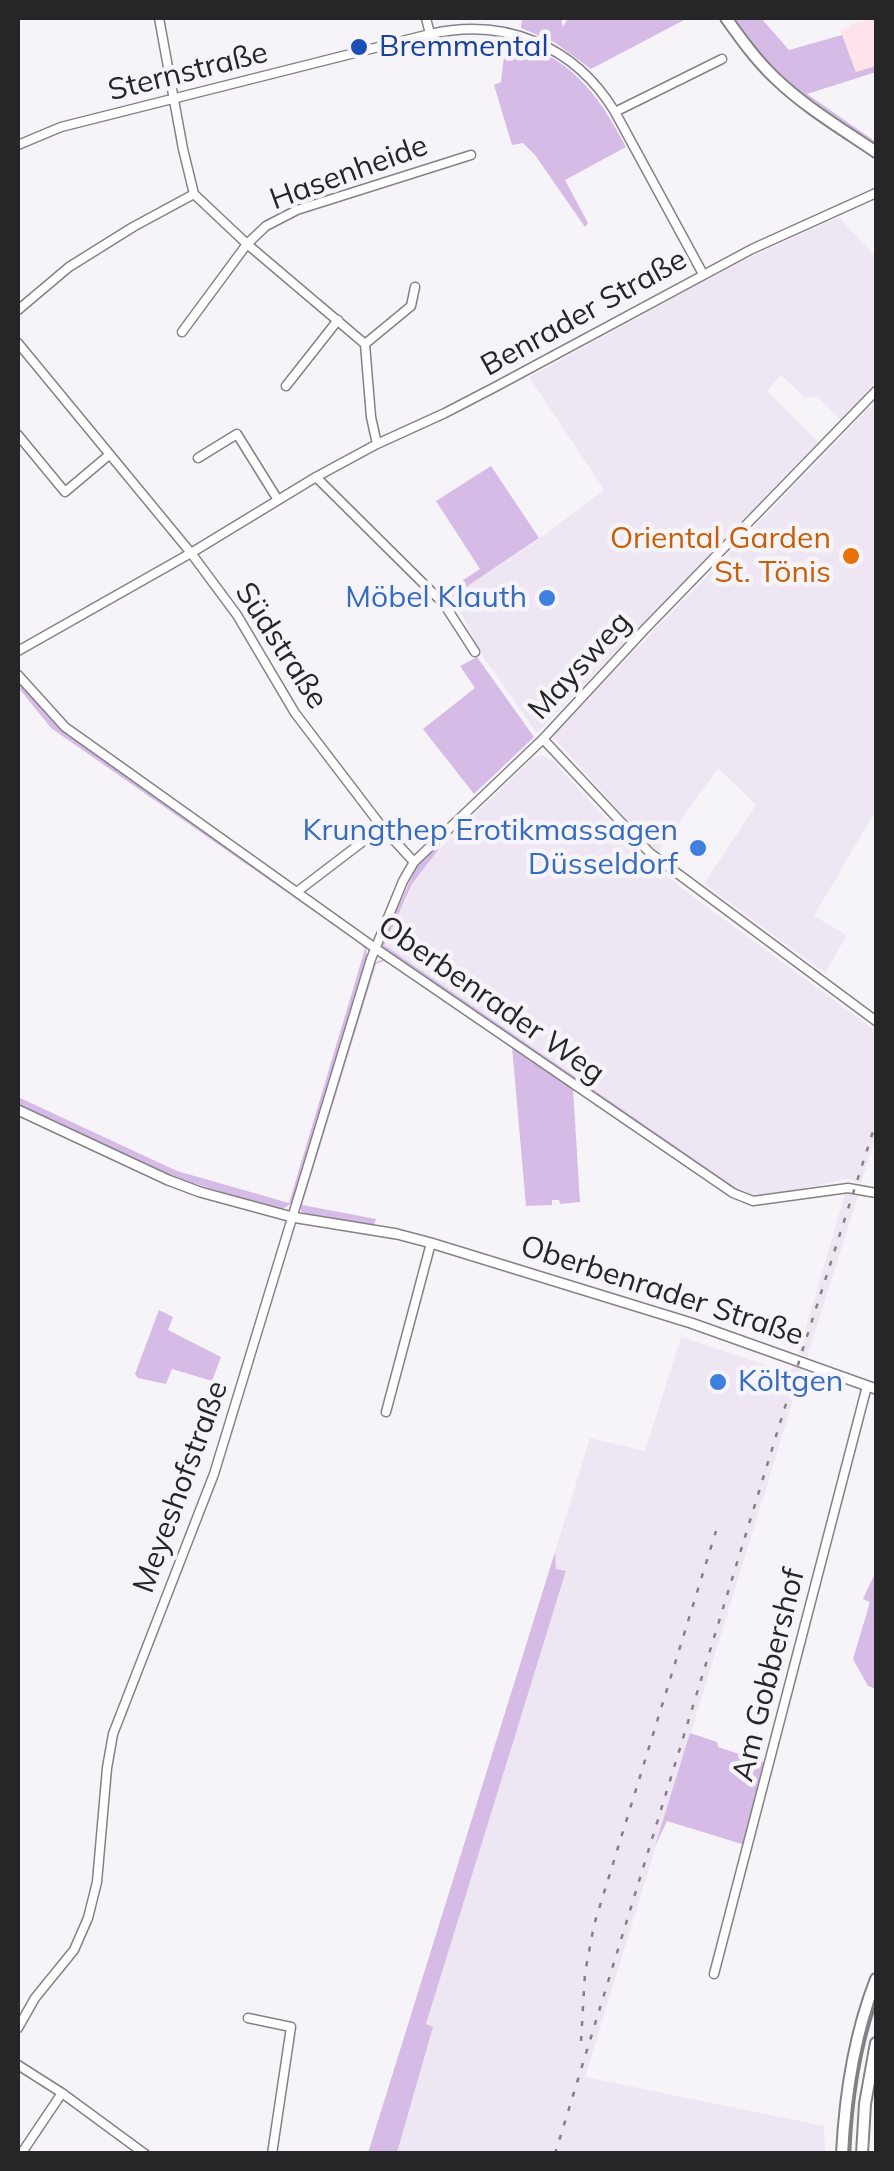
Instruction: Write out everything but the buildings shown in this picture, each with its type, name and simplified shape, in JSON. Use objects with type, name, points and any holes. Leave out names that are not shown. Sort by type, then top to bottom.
[{"type":"main road","points":[[726,18],[774,78],[876,152]]},
{"type":"main road","points":[[842,2154],[849,2077],[876,1980]]},
{"type":"main road","points":[[862,2154],[876,2043]]},
{"type":"street","points":[[18,310],[70,268],[194,194],[158,18]]},
{"type":"street","points":[[426,18],[430,34]]},
{"type":"street","name":"Sternstraße","points":[[18,145],[61,128],[430,34],[480,28],[510,32],[555,51],[600,89],[703,274]]},
{"type":"street","points":[[615,112],[722,59]]},
{"type":"street","name":"Hasenheide","points":[[182,332],[247,244],[266,226],[298,210],[471,155]]},
{"type":"street","name":"Benrader Straße","points":[[18,651],[376,444],[445,414],[752,248],[876,193]]},
{"type":"street","name":"Hasenheide","points":[[194,194],[366,344]]},
{"type":"street","points":[[376,444],[366,344],[411,306],[415,287]]},
{"type":"street","points":[[286,386],[338,320]]},
{"type":"street","name":"Südstraße","points":[[18,343],[191,554],[236,615],[295,713],[382,827],[414,862]]},
{"type":"street","name":"Maysweg","points":[[377,944],[414,862],[543,739],[876,391]]},
{"type":"street","points":[[198,458],[237,434],[278,500]]},
{"type":"street","points":[[18,435],[65,492],[110,455]]},
{"type":"street","points":[[316,477],[444,604],[475,652]]},
{"type":"street","name":"Oberbenrader Weg","points":[[18,675],[65,728],[732,1193],[753,1201],[848,1188],[876,1193]]},
{"type":"street","points":[[543,739],[650,853],[876,1021]]},
{"type":"street","points":[[299,889],[382,827]]},
{"type":"street","name":"Meyeshofstraße","points":[[18,2028],[34,1998],[74,1950],[88,1918],[97,1882],[113,1734],[214,1474],[377,944]]},
{"type":"street","name":"Oberbenrader Straße","points":[[18,1110],[168,1180],[292,1218],[431,1243],[692,1324],[872,1388]]},
{"type":"street","points":[[386,1412],[431,1243]]},
{"type":"street","name":"Am Gobbershof","points":[[714,1974],[872,1388]]},
{"type":"street","points":[[248,2018],[291,2027],[272,2154]]},
{"type":"street","points":[[18,2065],[145,2154]]},
{"type":"street","points":[[22,2154],[62,2093]]},
{"type":"shaded area","points":[[522,18],[561,18],[563,27],[568,18],[688,18],[591,69],[554,42],[521,28]]},
{"type":"shaded area","points":[[733,18],[761,18],[789,50],[842,35],[856,72],[876,66],[876,72],[807,94],[876,145],[798,92],[752,45]]},
{"type":"shaded area","points":[[876,18],[876,66],[857,72],[840,30]]},
{"type":"shaded area","points":[[506,38],[548,55],[579,78],[604,109],[626,147],[565,180],[588,223],[585,227],[535,155],[523,143],[512,145],[494,85],[501,82]]},
{"type":"shaded area","points":[[839,217],[876,257],[876,382],[841,420],[817,396],[805,398],[781,375],[767,391],[818,442],[537,733],[481,654],[450,598],[604,490],[529,377],[744,260]]},
{"type":"shaded area","points":[[876,401],[876,810],[814,916],[847,935],[825,973],[704,884],[756,805],[718,768],[659,851],[552,736]]},
{"type":"shaded area","points":[[491,466],[539,538],[450,598],[445,592],[480,569],[436,501]]},
{"type":"shaded area","points":[[477,657],[534,737],[474,794],[423,729],[475,688],[460,666]]},
{"type":"shaded area","points":[[18,680],[55,724],[366,947],[367,958],[292,1203],[281,1210],[173,1177],[18,1106],[18,1097],[177,1171],[289,1203],[365,949],[51,728],[18,687]]},
{"type":"shaded area","points":[[542,755],[552,760],[650,862],[876,1031],[876,1136],[861,1183],[848,1179],[752,1199],[383,944],[413,884],[439,849],[532,759]]},
{"type":"shaded area","points":[[436,846],[439,849],[412,884],[384,945],[752,1199],[730,1188],[385,951],[382,943],[418,863]]},
{"type":"shaded area","points":[[383,959],[472,1019],[390,964],[376,964],[302,1205],[376,1219],[373,1227],[309,1217],[300,1205],[374,963]]},
{"type":"shaded area","points":[[512,1047],[573,1088],[580,1202],[560,1204],[559,1200],[552,1200],[552,1205],[526,1206]]},
{"type":"shaded area","points":[[859,1193],[807,1357],[798,1354],[845,1194]]},
{"type":"shaded area","points":[[159,1310],[173,1317],[168,1330],[221,1357],[212,1381],[172,1369],[166,1384],[135,1374]]},
{"type":"shaded area","points":[[681,1337],[790,1373],[793,1365],[803,1368],[585,2077],[824,2126],[825,2153],[397,2154],[433,2027],[426,2024],[566,1572],[556,1569],[555,1552],[590,1438],[645,1451]]},
{"type":"shaded area","points":[[555,1552],[556,1569],[566,1571],[426,2024],[433,2027],[397,2153],[368,2153]]},
{"type":"shaded area","points":[[876,1571],[876,1689],[868,1686],[853,1659],[870,1602],[863,1599]]},
{"type":"shaded area","points":[[690,1733],[766,1763],[745,1845],[667,1821],[655,1846]]},
{"type":"tram line","points":[[850,2154],[857,2077],[876,2003]]},
{"type":"railway","points":[[555,2154],[876,1122]]},
{"type":"railway","points":[[581,2041],[585,1973],[594,1925],[716,1531]]},
{"type":"place","name":"Bremmental","points":[[359,47]]},
{"type":"place","name":"Oriental Garden St. Tönis","points":[[851,556]]},
{"type":"place","name":"Möbel Klauth","points":[[547,598]]},
{"type":"place","name":"Krungthep Erotikmassagen Düsseldorf","points":[[698,848]]},
{"type":"place","name":"Költgen","points":[[718,1382]]}]
